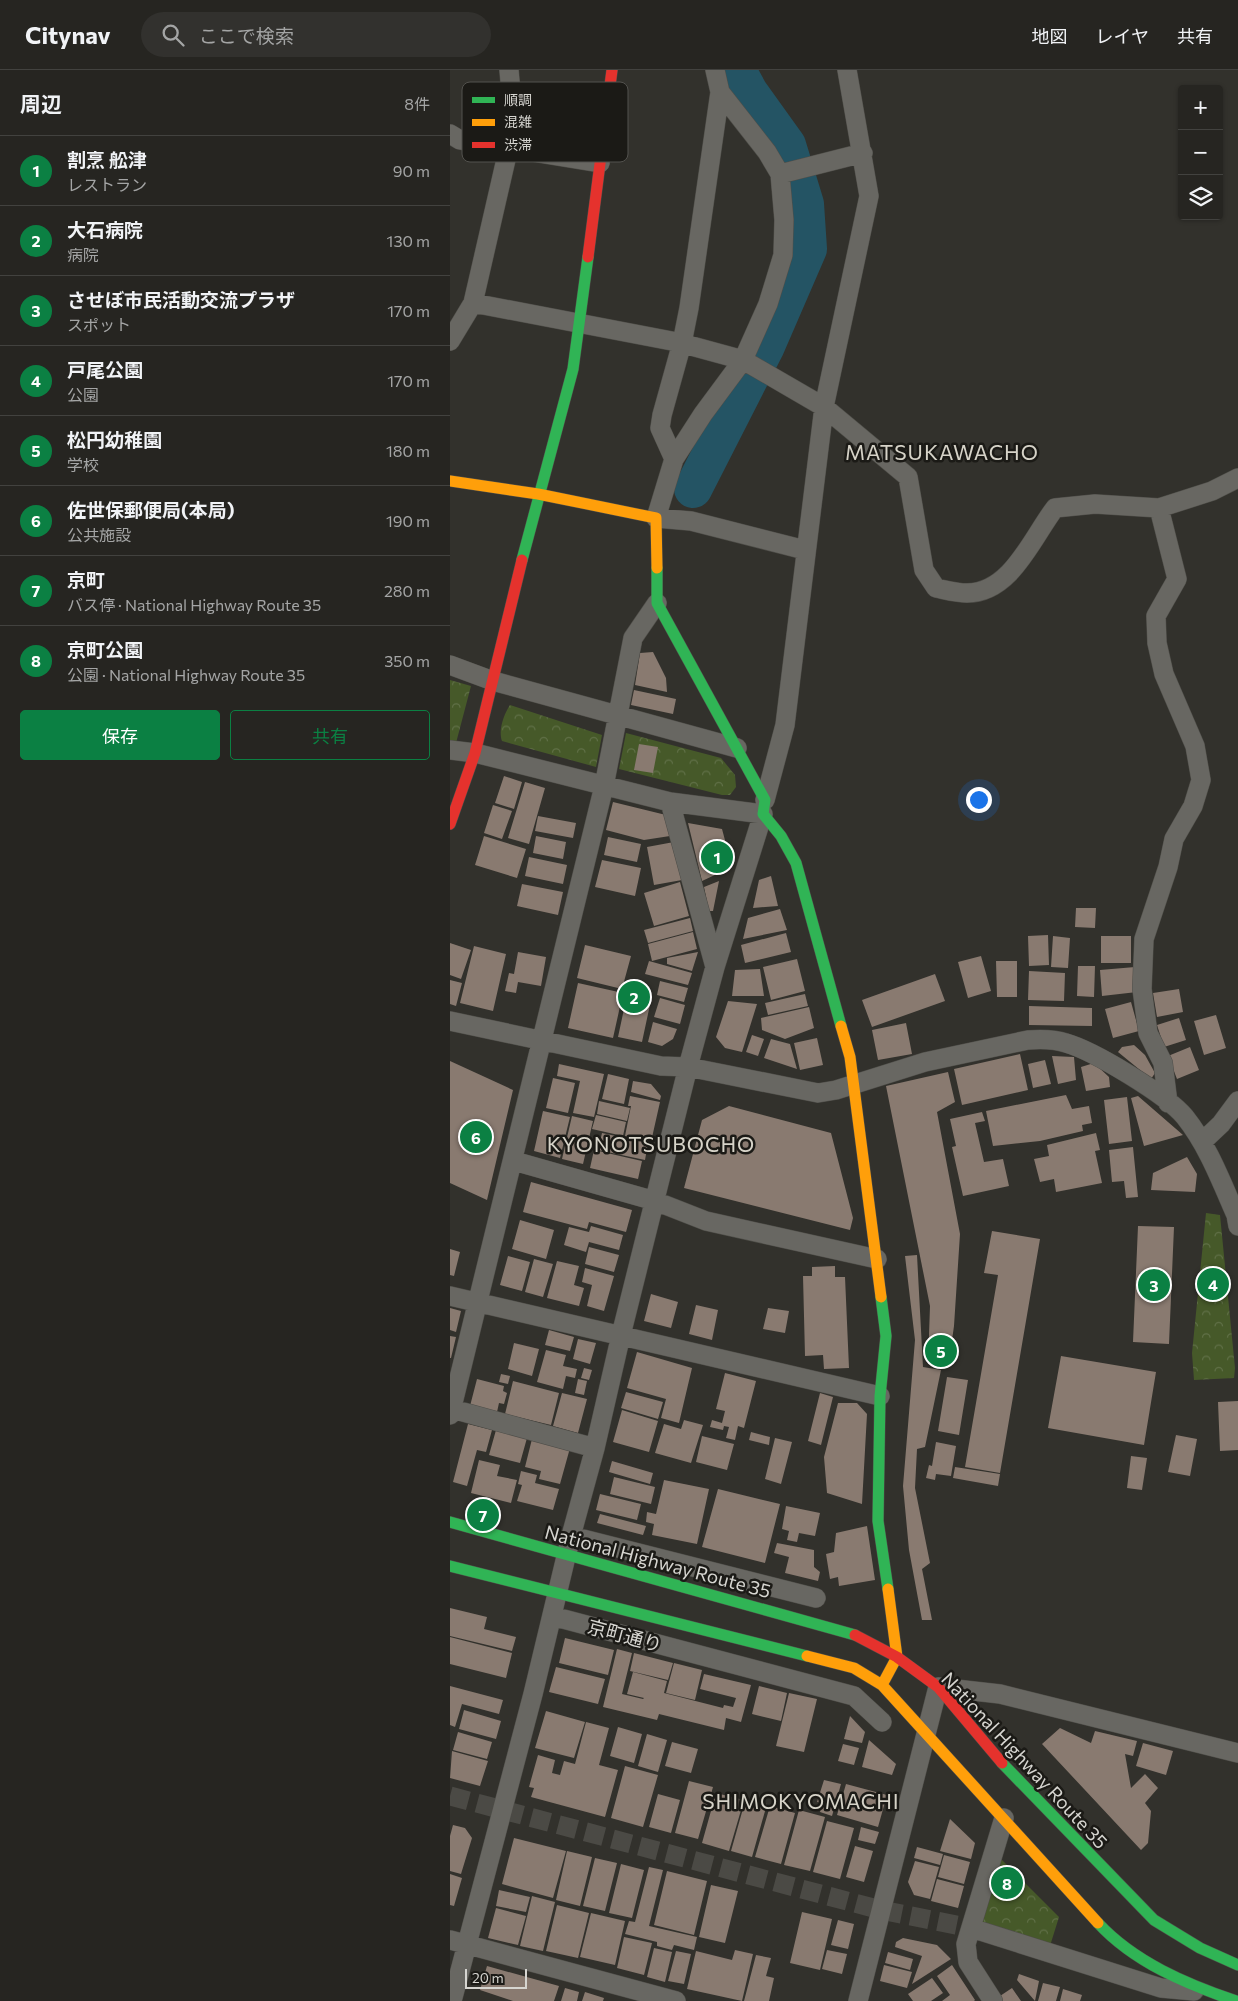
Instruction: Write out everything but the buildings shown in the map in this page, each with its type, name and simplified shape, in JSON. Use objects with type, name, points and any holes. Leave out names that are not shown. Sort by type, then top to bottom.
[{"type":"main road","points":[[450,824],[475,753],[538,494],[573,369],[600,163]]},
{"type":"main road","points":[[450,481],[538,494],[656,518],[657,603],[736,748],[764,807],[796,863],[850,1057],[886,1336],[880,1396],[878,1521],[897,1657],[882,1685]]},
{"type":"main road","name":"National Highway Route 35","points":[[450,1522],[850,1632],[897,1657],[938,1687],[1014,1778],[1154,1920],[1200,1948],[1238,1965]]},
{"type":"main road","points":[[450,1566],[854,1668],[882,1685],[1114,1940],[1142,1960],[1204,1997],[1236,2001]]},
{"type":"main road","points":[[1204,1997],[1230,1975]]},
{"type":"street","points":[[674,458],[660,428],[682,343],[699,252],[720,92],[715,70]]},
{"type":"street","points":[[452,2001],[459,1942],[502,1809],[558,1594],[566,1554],[595,1448],[621,1335],[688,1067],[715,967],[764,807],[785,726],[824,407],[869,196],[847,70]]},
{"type":"street","points":[[720,92],[767,152],[780,174],[784,220],[783,255],[768,304],[743,360],[703,414],[674,458],[656,518],[691,521],[806,550]]},
{"type":"street","points":[[450,134],[462,140]]},
{"type":"street","points":[[780,174],[863,153]]},
{"type":"street","points":[[450,341],[473,303],[504,162]]},
{"type":"street","points":[[594,162],[600,163]]},
{"type":"street","points":[[473,303],[682,343],[743,360],[824,407],[908,477],[924,570],[936,588],[969,593],[992,586],[1010,575],[1055,508],[1095,504],[1159,508],[1212,491],[1238,478]]},
{"type":"street","points":[[1159,508],[1177,579],[1156,616],[1157,643],[1164,674],[1195,746],[1201,780],[1192,806],[1174,839],[1168,868],[1144,939],[1142,989],[1148,1033],[1163,1063],[1168,1103]]},
{"type":"street","points":[[595,1448],[451,1412],[514,1161],[604,786],[633,638],[657,603]]},
{"type":"street","points":[[450,665],[493,681],[736,748]]},
{"type":"street","points":[[450,750],[475,753],[670,802],[764,807]]},
{"type":"street","points":[[670,802],[715,967]]},
{"type":"street","points":[[450,1021],[661,1066],[688,1067],[818,1093],[925,1062],[1028,1040],[1046,1039],[1066,1043],[1102,1059],[1183,1115],[1202,1142],[1236,1215],[1238,1226]]},
{"type":"street","points":[[1202,1142],[1222,1124],[1238,1102]]},
{"type":"street","points":[[514,1161],[655,1201],[706,1221],[877,1259]]},
{"type":"street","points":[[450,1296],[880,1396]]},
{"type":"street","points":[[571,1536],[816,1598]]},
{"type":"street","name":"京町通り","points":[[552,1616],[854,1696],[882,1722]]},
{"type":"street","points":[[858,2001],[908,1802],[928,1735],[938,1687],[1000,1694],[1238,1753]]},
{"type":"street","points":[[992,2001],[968,1962],[966,1944],[1004,1818]]},
{"type":"street","points":[[971,1928],[1161,1988],[1204,1997]]},
{"type":"street","points":[[459,1942],[676,2001]]},
{"type":"green space","points":[[450,680],[471,686],[456,743],[450,742]]},
{"type":"green space","points":[[510,705],[602,735],[596,767],[502,741],[502,722]]},
{"type":"green space","points":[[626,733],[721,758],[735,775],[736,787],[730,795],[722,795],[619,769]]},
{"type":"green space","points":[[1206,1213],[1220,1215],[1235,1368],[1234,1378],[1194,1380],[1192,1353]]},
{"type":"green space","points":[[996,1854],[1059,1917],[1049,1949],[987,1928],[980,1919]]},
{"type":"waterway","points":[[693,489],[766,346],[808,249],[805,204],[787,145],[749,92],[737,70]]},
{"type":"tunnel","points":[[450,1796],[881,1910],[971,1928]]},
{"type":"traffic: fast","points":[[522,560],[573,369],[588,257]]},
{"type":"traffic: fast","points":[[657,568],[657,603],[765,800],[763,814],[781,836],[796,863],[841,1026]]},
{"type":"traffic: fast","points":[[881,1297],[886,1336],[880,1396],[878,1521],[888,1589]]},
{"type":"traffic: fast","points":[[450,1522],[855,1635]]},
{"type":"traffic: fast","points":[[450,1566],[807,1656]]},
{"type":"traffic: fast","points":[[1002,1763],[1154,1920],[1200,1948],[1238,1965]]},
{"type":"traffic: fast","points":[[1098,1923],[1112,1937],[1144,1960],[1180,1979],[1236,2001]]},
{"type":"traffic: slow","points":[[450,481],[538,494],[656,518],[657,568]]},
{"type":"traffic: slow","points":[[841,1026],[850,1057],[881,1297]]},
{"type":"traffic: slow","points":[[882,1685],[897,1657],[888,1589]]},
{"type":"traffic: slow","points":[[807,1656],[854,1668],[882,1685],[1098,1923]]},
{"type":"traffic: jam","points":[[610,82],[612,70]]},
{"type":"traffic: jam","points":[[588,257],[600,162]]},
{"type":"traffic: jam","points":[[450,824],[475,753],[522,560]]},
{"type":"traffic: jam","points":[[855,1635],[897,1657],[938,1687],[1002,1763]]},
{"type":"place","name":"割烹 舩津","points":[[717,857]]},
{"type":"place","name":"大石病院","points":[[634,997]]},
{"type":"place","name":"佐世保郵便局(本局)","points":[[476,1137]]},
{"type":"place","name":"戸尾公園","points":[[1213,1284]]},
{"type":"place","name":"させぼ市民活動交流プラザ","points":[[1154,1285]]},
{"type":"place","name":"松円幼稚園","points":[[941,1351]]},
{"type":"place","name":"京町","points":[[483,1515]]},
{"type":"place","name":"京町公園","points":[[1007,1883]]},
{"type":"district","name":"MATSUKAWACHO","points":[[942,451]]},
{"type":"district","name":"KYONOTSUBOCHO","points":[[651,1143]]},
{"type":"district","name":"SHIMOKYOMACHI","points":[[801,1800]]}]
